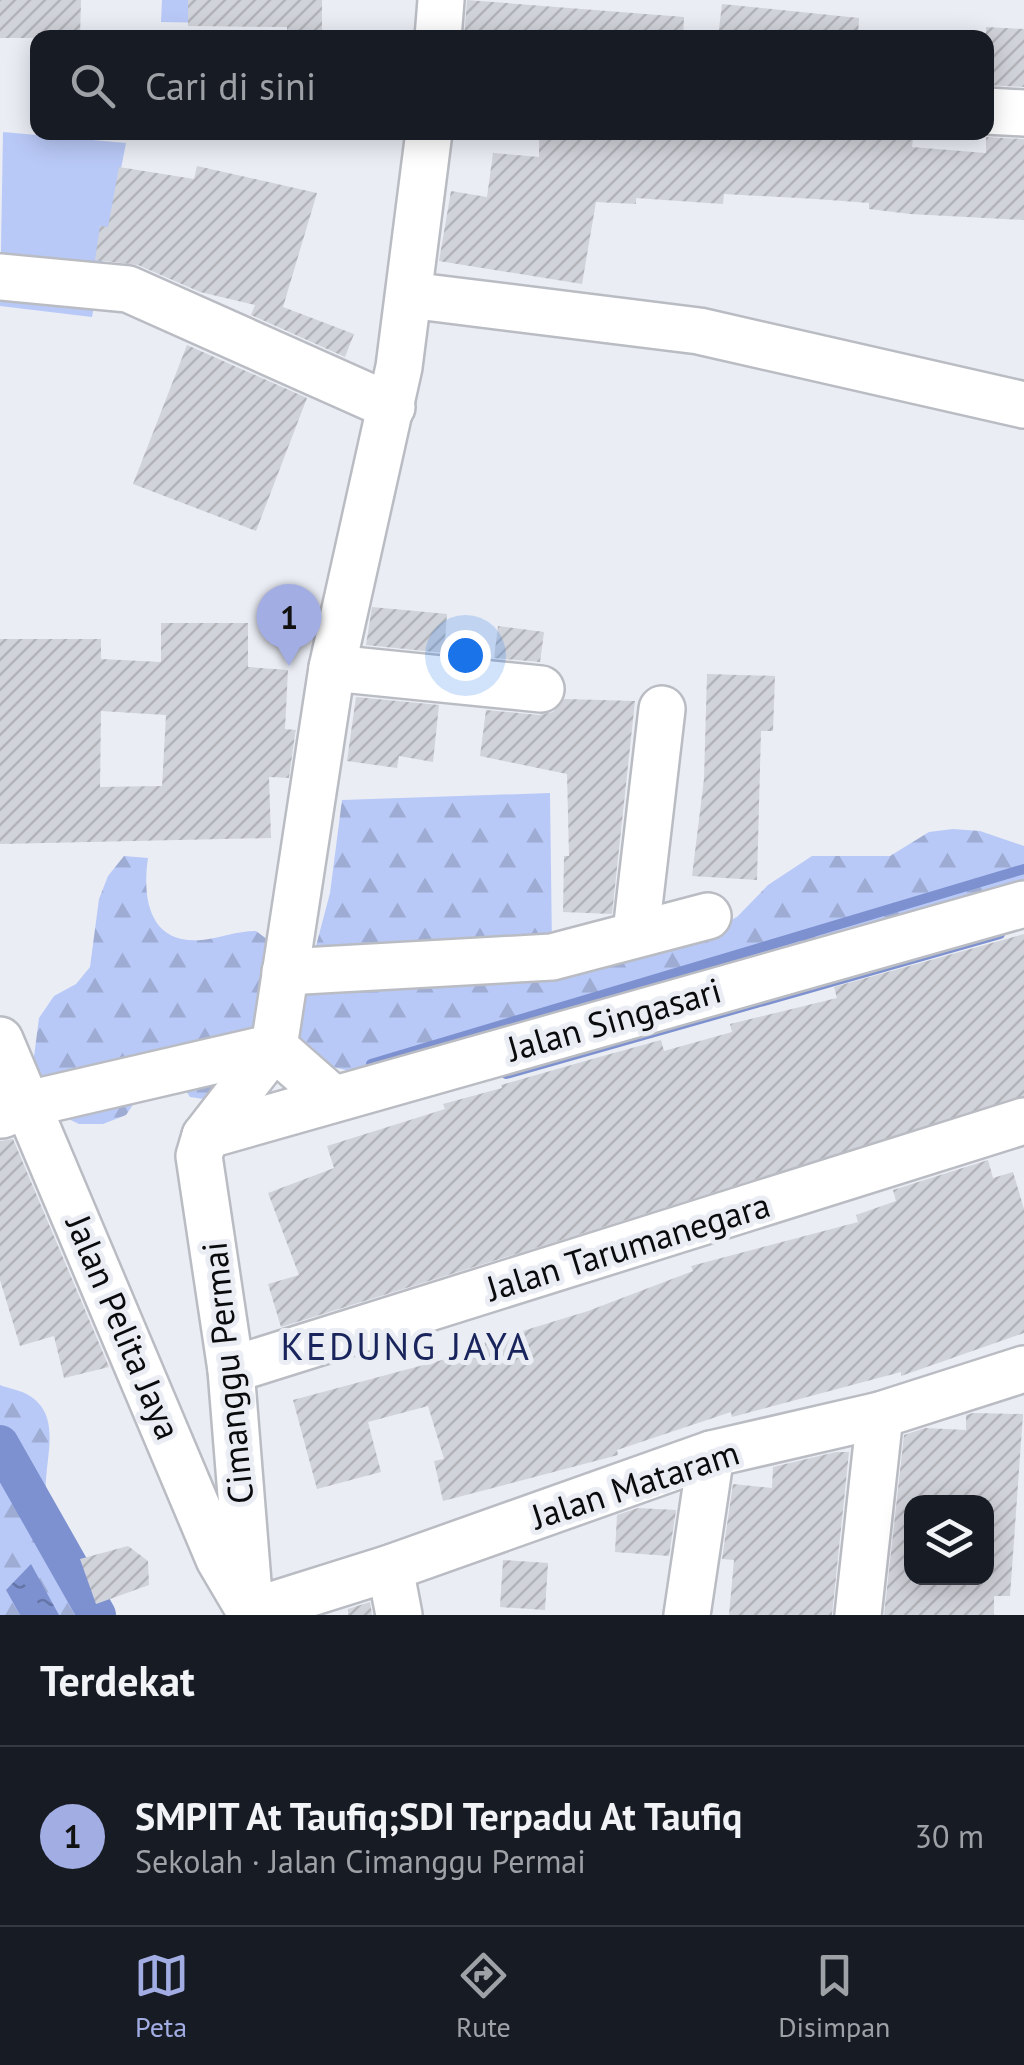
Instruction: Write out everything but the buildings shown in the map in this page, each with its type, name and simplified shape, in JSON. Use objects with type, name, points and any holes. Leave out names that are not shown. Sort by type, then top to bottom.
[{"type":"street","points":[[439,30],[441,0]]},
{"type":"street","points":[[994,111],[1024,113]]},
{"type":"street","points":[[205,1136],[274,1047],[332,668],[392,407],[428,140]]},
{"type":"street","points":[[0,277],[103,284],[140,293],[392,407]]},
{"type":"street","points":[[409,295],[699,331],[1024,405]]},
{"type":"street","points":[[332,668],[540,690]]},
{"type":"street","points":[[636,932],[662,710]]},
{"type":"street","name":"Jalan Singasari","points":[[205,1136],[331,1096],[1024,904]]},
{"type":"street","points":[[285,972],[552,957],[594,950],[636,932],[708,916]]},
{"type":"street","name":"Jalan Pelita Jaya","points":[[0,1040],[14,1110],[220,1559],[251,1613]]},
{"type":"street","points":[[274,1047],[331,1096]]},
{"type":"street","points":[[14,1110],[274,1047]]},
{"type":"street","name":"Jalan Tarumanegara","points":[[231,1370],[1024,1122]]},
{"type":"street","name":"Cimanggu Permai","points":[[205,1136],[199,1156],[231,1370],[251,1613]]},
{"type":"street","name":"Jalan Mataram","points":[[251,1613],[711,1454],[1016,1382]]},
{"type":"street","points":[[858,1615],[880,1416]]},
{"type":"street","points":[[687,1615],[711,1454]]},
{"type":"street","points":[[390,1568],[399,1615]]},
{"type":"green space","points":[[162,0],[214,0],[213,23],[161,22]]},
{"type":"green space","points":[[3,132],[30,134],[30,140],[126,143],[92,317],[0,306]]},
{"type":"green space","points":[[550,793],[552,947],[316,946],[330,893],[342,800]]},
{"type":"green space","points":[[980,831],[1024,846],[1024,889],[358,1073],[291,1057],[244,1105],[190,1097],[177,1077],[141,1093],[126,1115],[103,1124],[79,1124],[58,1114],[32,1072],[39,1018],[54,996],[76,984],[90,967],[99,899],[108,876],[124,856],[148,858],[146,888],[153,916],[170,935],[184,940],[256,931],[276,946],[539,980],[564,978],[712,930],[737,917],[768,885],[812,856],[890,856],[929,832]]},
{"type":"green space","points":[[0,1385],[30,1396],[47,1417],[47,1501],[58,1526],[86,1558],[88,1600],[97,1615],[0,1615]]},
{"type":"water","points":[[31,1564],[59,1615],[20,1615],[6,1590]]},
{"type":"waterway","points":[[371,1064],[1024,869]]},
{"type":"waterway","points":[[506,1074],[1000,934]]},
{"type":"waterway","points":[[0,1444],[97,1615]]},
{"type":"place","name":"SMPIT At Taufiq;SDI Terpadu At Taufiq","points":[[289,666]]},
{"type":"district","name":"KEDUNG JAYA","points":[[406,1345]]}]
